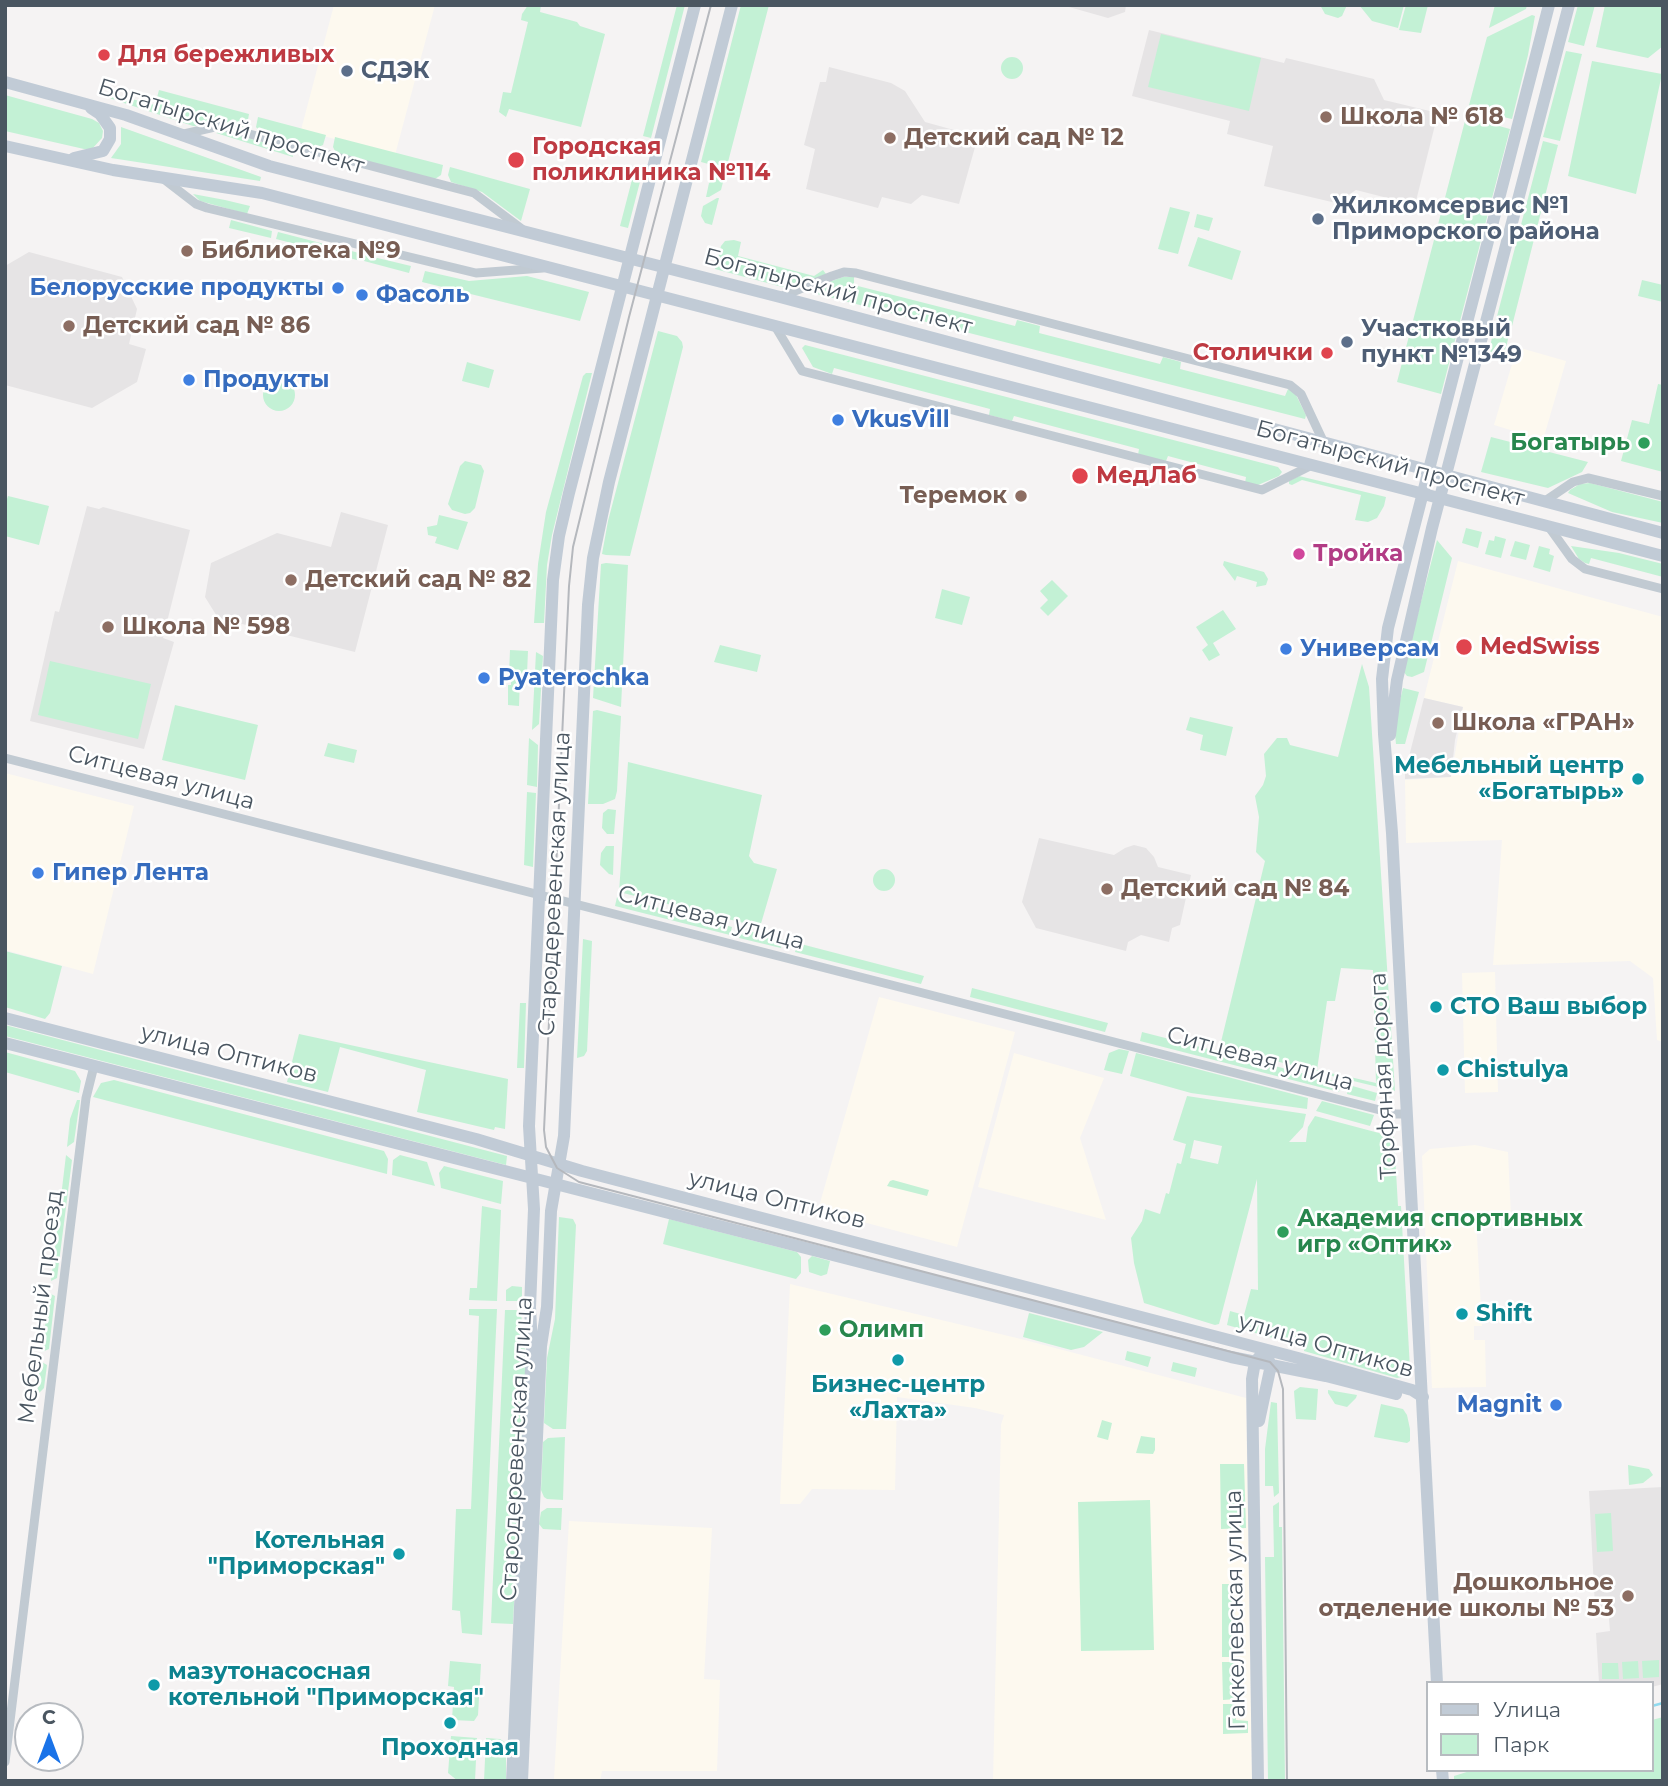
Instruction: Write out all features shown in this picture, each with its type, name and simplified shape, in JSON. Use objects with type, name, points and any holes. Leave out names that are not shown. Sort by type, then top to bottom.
[{"type":"main road","name":"Стародеревенская улица","points":[[512,1781],[532,1346],[530,1307],[534,1209],[529,1126],[553,580],[559,536],[695,5]]},
{"type":"main road","name":"Стародеревенская улица","points":[[522,1781],[541,1346],[547,1307],[551,1211],[564,1136],[588,605],[595,541],[732,5]]},
{"type":"main road","points":[[1423,494],[1549,5]]},
{"type":"main road","points":[[1440,499],[1569,5]]},
{"type":"main road","name":"Богатырский проспект","points":[[5,82],[184,134],[230,154],[269,166],[780,297],[1663,533]]},
{"type":"main road","points":[[63,159],[103,151],[110,139],[110,128],[100,114],[76,101]]},
{"type":"main road","name":"Богатырский проспект","points":[[5,146],[113,170],[262,193],[1663,556]]},
{"type":"main road","name":"Торфяная дорога","points":[[1423,494],[1388,628],[1382,679],[1437,1681]]},
{"type":"main road","name":"Торфяная дорога","points":[[1387,762],[1396,680],[1440,499]]},
{"type":"main road","name":"улица Оптиков","points":[[5,1018],[1265,1350],[1412,1390],[1423,1396]]},
{"type":"main road","name":"улица Оптиков","points":[[5,1043],[1255,1362],[1326,1376],[1411,1398],[1423,1396]]},
{"type":"main road","points":[[1255,1362],[1265,1350],[1271,1365]]},
{"type":"main road","name":"Гаккелевская улица","points":[[1255,1362],[1252,1379],[1255,1438],[1258,1781]]},
{"type":"main road","name":"Гаккелевская улица","points":[[1255,1438],[1271,1365]]},
{"type":"street","points":[[184,134],[219,126],[474,193],[528,234]]},
{"type":"street","points":[[160,176],[196,204],[207,208],[476,273],[549,267]]},
{"type":"street","points":[[780,297],[844,272],[856,273],[1277,381],[1290,385],[1301,394],[1323,442]]},
{"type":"street","points":[[775,326],[802,371],[1237,484],[1262,490],[1312,465]]},
{"type":"street","points":[[1545,501],[1573,482],[1588,478],[1663,496]]},
{"type":"street","points":[[1549,527],[1572,559],[1584,569],[1663,589]]},
{"type":"street","name":"Ситцевая улица","points":[[5,758],[1379,1110],[1407,1114]]},
{"type":"street","name":"Мебельный проезд","points":[[5,1762],[86,1098],[94,1066]]},
{"type":"shaded area","points":[[334,5],[435,5],[395,155],[301,130]]},
{"type":"shaded area","points":[[1062,5],[1126,5],[1125,12],[1108,18]]},
{"type":"shaded area","name":"Школа № 618","points":[[1149,30],[1284,63],[1286,58],[1374,79],[1384,100],[1438,113],[1415,205],[1356,190],[1336,203],[1264,186],[1273,146],[1227,134],[1230,121],[1132,96]]},
{"type":"shaded area","name":"Детский сад № 12","points":[[829,67],[891,83],[905,91],[925,122],[972,135],[977,140],[959,204],[922,195],[911,204],[882,197],[878,208],[806,189],[815,149],[804,145],[820,82],[826,82]]},
{"type":"shaded area","name":"Детский сад № 86","points":[[29,252],[122,277],[137,309],[129,344],[146,349],[137,382],[92,408],[5,385],[5,266]]},
{"type":"shaded area","points":[[1517,347],[1566,361],[1543,440],[1494,425]]},
{"type":"shaded area","name":"Школа № 598","points":[[87,506],[99,509],[103,507],[190,530],[163,638],[174,642],[144,749],[30,721],[55,611],[59,612]]},
{"type":"shaded area","name":"Детский сад № 82","points":[[341,512],[388,525],[355,652],[218,618],[205,597],[211,563],[277,533],[331,547]]},
{"type":"shaded area","points":[[1458,561],[1663,617],[1663,1042],[1657,1040],[1653,978],[1630,961],[1493,965],[1502,840],[1406,843],[1405,780],[1451,777],[1463,707],[1424,698]]},
{"type":"shaded area","name":"Школа «ГРАН»","points":[[1424,698],[1463,707],[1455,740],[1451,777],[1405,779]]},
{"type":"shaded area","points":[[5,773],[134,806],[93,974],[5,950]]},
{"type":"shaded area","name":"Детский сад № 84","points":[[1039,838],[1114,855],[1134,845],[1146,848],[1158,867],[1191,875],[1180,925],[1172,928],[1169,942],[1141,935],[1128,942],[1126,951],[1036,928],[1022,902]]},
{"type":"shaded area","points":[[1495,972],[1498,1092],[1465,1093],[1462,973]]},
{"type":"shaded area","points":[[879,997],[1015,1032],[957,1247],[818,1210]]},
{"type":"shaded area","points":[[1014,1053],[1104,1078],[1080,1138],[1106,1220],[978,1187]]},
{"type":"shaded area","points":[[1475,1145],[1508,1152],[1511,1216],[1476,1219],[1482,1326],[1474,1326],[1474,1340],[1485,1340],[1486,1387],[1432,1388],[1422,1156],[1430,1149]]},
{"type":"shaded area","points":[[790,1284],[1021,1339],[1246,1398],[1252,1781],[993,1781],[1001,1425],[1004,1415],[897,1397],[895,1490],[812,1489],[800,1504],[780,1504]]},
{"type":"shaded area","name":"Дошкольное отделение школы № 53","points":[[1663,1487],[1663,1684],[1654,1686],[1654,1681],[1599,1681],[1596,1633],[1610,1631],[1608,1607],[1595,1607],[1589,1491]]},
{"type":"shaded area","points":[[569,1521],[712,1528],[704,1679],[720,1680],[717,1771],[602,1771],[600,1781],[554,1779]]},
{"type":"green space","points":[[528,5],[541,5],[540,12],[577,22],[580,26],[605,34],[581,127],[509,109],[506,117],[499,112],[503,92],[511,93],[528,22],[521,20],[522,14]]},
{"type":"green space","points":[[677,5],[685,5],[651,138],[643,136]]},
{"type":"green space","points":[[741,5],[769,5],[728,162],[716,166],[701,162]]},
{"type":"green space","points":[[1320,5],[1347,5],[1342,16],[1338,18],[1325,14]]},
{"type":"green space","points":[[1359,5],[1404,5],[1398,28],[1372,21]]},
{"type":"green space","points":[[1406,5],[1428,5],[1421,33],[1399,30]]},
{"type":"green space","points":[[1495,5],[1527,5],[1526,9],[1489,28]]},
{"type":"green space","points":[[1578,5],[1595,5],[1584,46],[1568,42]]},
{"type":"green space","points":[[1605,5],[1663,5],[1663,46],[1648,58],[1596,47]]},
{"type":"green space","points":[[1532,15],[1535,16],[1528,55],[1512,119],[1468,109],[1487,37]]},
{"type":"green space","points":[[1161,34],[1261,58],[1249,111],[1148,87]]},
{"type":"green space","points":[[1566,51],[1582,54],[1560,141],[1543,137]]},
{"type":"green space","points":[[1012,57],[1020,60],[1023,68],[1020,76],[1012,79],[1004,76],[1001,68],[1004,60]]},
{"type":"green space","points":[[1592,61],[1662,74],[1636,194],[1568,176]]},
{"type":"green space","points":[[159,90],[249,114],[247,125],[240,128],[193,126],[100,95],[101,91],[155,105]]},
{"type":"green space","points":[[5,95],[92,119],[99,123],[103,131],[102,138],[92,149],[84,149],[5,131]]},
{"type":"green space","points":[[258,117],[326,135],[323,145],[316,148],[261,133],[256,127]]},
{"type":"green space","points":[[1466,117],[1510,129],[1441,394],[1397,382]]},
{"type":"green space","points":[[121,127],[261,177],[260,181],[111,158],[121,144]]},
{"type":"green space","points":[[221,131],[292,150],[293,157],[216,133]]},
{"type":"green space","points":[[335,137],[443,165],[441,175],[435,179],[337,155],[333,147]]},
{"type":"green space","points":[[1543,141],[1558,145],[1512,326],[1496,320]]},
{"type":"green space","points":[[450,167],[530,189],[521,221],[482,192],[451,182],[448,175]]},
{"type":"green space","points":[[634,172],[642,174],[628,228],[620,226]]},
{"type":"green space","points":[[721,173],[725,174],[721,190],[706,197],[709,183]]},
{"type":"green space","points":[[193,194],[250,206],[247,214],[200,201]]},
{"type":"green space","points":[[717,198],[712,225],[705,223],[701,216],[703,206]]},
{"type":"green space","points":[[1170,207],[1190,212],[1178,254],[1158,249]]},
{"type":"green space","points":[[1197,214],[1213,218],[1209,231],[1194,227]]},
{"type":"green space","points":[[231,220],[272,231],[271,238],[229,228]]},
{"type":"green space","points":[[278,232],[359,253],[357,260],[276,239]]},
{"type":"green space","points":[[1198,237],[1241,251],[1232,280],[1188,266]]},
{"type":"green space","points":[[725,241],[741,242],[738,256],[814,276],[823,270],[826,274],[790,289],[715,269],[721,246]]},
{"type":"green space","points":[[365,255],[411,266],[409,273],[364,261]]},
{"type":"green space","points":[[425,271],[469,281],[527,276],[589,292],[580,321],[422,282]]},
{"type":"green space","points":[[843,277],[854,277],[854,285],[1015,326],[1017,320],[1040,326],[1039,333],[1160,364],[1163,357],[1181,362],[1180,369],[1285,396],[1288,389],[1295,393],[1306,415],[1305,419],[817,294],[820,285]]},
{"type":"green space","points":[[1642,280],[1663,285],[1663,302],[1638,296]]},
{"type":"green space","points":[[658,331],[677,336],[683,347],[630,556],[606,555],[602,554],[608,521]]},
{"type":"green space","points":[[1493,332],[1509,335],[1504,356],[1489,353]]},
{"type":"green space","points":[[805,345],[1278,467],[1282,472],[1258,485],[1245,483],[1246,477],[1168,456],[1166,461],[1138,455],[1139,449],[1014,416],[1012,421],[989,415],[990,409],[834,368],[832,374],[813,367],[802,348]]},
{"type":"green space","points":[[467,362],[494,370],[489,388],[462,381]]},
{"type":"green space","points":[[586,373],[592,373],[552,535],[547,565],[544,623],[534,623],[538,564],[546,512]]},
{"type":"green space","points":[[279,379],[290,384],[295,395],[290,406],[279,411],[268,406],[263,395],[268,384]]},
{"type":"green space","name":"Богатырь","points":[[1658,384],[1663,385],[1663,472],[1621,461],[1632,420],[1649,424]]},
{"type":"green space","points":[[1491,437],[1588,462],[1582,472],[1548,488],[1481,472]]},
{"type":"green space","points":[[465,461],[481,465],[484,471],[475,508],[465,514],[452,510],[448,504],[460,466]]},
{"type":"green space","points":[[1299,476],[1386,497],[1384,506],[1377,518],[1368,522],[1355,520],[1361,495],[1302,480],[1289,484],[1289,481]]},
{"type":"green space","points":[[1590,483],[1663,502],[1663,523],[1612,512],[1568,493],[1580,484]]},
{"type":"green space","points":[[8,496],[49,506],[39,545],[5,536],[5,505]]},
{"type":"green space","points":[[439,515],[468,522],[458,550],[435,543],[437,537],[428,535],[427,527],[437,525]]},
{"type":"green space","points":[[1466,528],[1482,532],[1478,548],[1462,543]]},
{"type":"green space","points":[[1495,536],[1506,539],[1501,558],[1485,554],[1489,540],[1494,541]]},
{"type":"green space","points":[[1437,540],[1452,558],[1424,672],[1412,677],[1407,676],[1403,671]]},
{"type":"green space","points":[[1515,541],[1530,545],[1526,560],[1510,556]]},
{"type":"green space","points":[[1539,546],[1550,549],[1549,554],[1554,556],[1550,572],[1533,567]]},
{"type":"green space","points":[[1571,546],[1619,553],[1663,564],[1663,577],[1591,558],[1589,564],[1585,563]]},
{"type":"green space","points":[[1224,561],[1264,572],[1268,579],[1266,585],[1256,587],[1257,582],[1237,576],[1235,581],[1223,565]]},
{"type":"green space","points":[[601,564],[628,565],[621,707],[593,698]]},
{"type":"green space","points":[[1052,580],[1068,596],[1048,616],[1040,608],[1048,600],[1040,591]]},
{"type":"green space","points":[[942,589],[970,597],[962,625],[935,618]]},
{"type":"green space","points":[[1223,610],[1236,629],[1213,643],[1220,655],[1209,661],[1202,650],[1208,645],[1196,627]]},
{"type":"green space","points":[[720,645],[761,655],[757,672],[714,662]]},
{"type":"green space","points":[[510,650],[528,651],[525,676],[509,675]]},
{"type":"green space","points":[[536,652],[543,656],[539,724],[532,730]]},
{"type":"green space","points":[[50,661],[151,684],[138,739],[38,715]]},
{"type":"green space","points":[[1362,664],[1369,687],[1395,1091],[1349,1080],[1350,1077],[1376,1083],[1373,970],[1341,968],[1335,1001],[1327,1001],[1317,1070],[1344,1076],[1343,1079],[1220,1046],[1265,861],[1256,852],[1259,817],[1255,796],[1266,776],[1264,754],[1277,738],[1287,738],[1290,745],[1338,757]]},
{"type":"green space","points":[[511,678],[520,678],[519,706],[508,705],[508,685],[511,685]]},
{"type":"green space","points":[[1403,688],[1419,692],[1405,744],[1396,744],[1394,724]]},
{"type":"green space","points":[[175,705],[258,725],[245,780],[162,760]]},
{"type":"green space","points":[[593,711],[621,716],[617,791],[615,799],[603,804],[588,804]]},
{"type":"green space","points":[[1190,717],[1233,727],[1226,756],[1200,750],[1203,735],[1186,730]]},
{"type":"green space","points":[[529,738],[538,745],[537,787],[527,785]]},
{"type":"green space","points":[[328,743],[357,750],[354,763],[324,756]]},
{"type":"green space","points":[[628,762],[762,795],[749,856],[754,863],[777,869],[760,927],[619,892]]},
{"type":"green space","points":[[527,792],[536,793],[533,867],[524,865]]},
{"type":"green space","points":[[608,809],[616,810],[614,834],[607,834],[602,828],[603,813]]},
{"type":"green space","points":[[606,846],[614,846],[613,875],[600,865],[601,853]]},
{"type":"green space","points":[[880,869],[888,869],[895,876],[895,884],[888,891],[880,891],[873,884],[873,876]]},
{"type":"green space","points":[[617,897],[732,927],[730,935],[615,906]]},
{"type":"green space","points":[[742,929],[783,940],[781,948],[739,938]]},
{"type":"green space","points":[[583,939],[592,941],[587,1051],[584,1056],[577,1058]]},
{"type":"green space","points":[[797,943],[924,976],[921,984],[795,952]]},
{"type":"green space","points":[[5,951],[62,966],[50,1013],[45,1019],[5,1007]]},
{"type":"green space","points":[[972,988],[1108,1023],[1105,1032],[970,997]]},
{"type":"green space","points":[[520,1003],[526,1003],[524,1068],[517,1068]]},
{"type":"green space","points":[[5,1025],[507,1156],[506,1165],[5,1036]]},
{"type":"green space","points":[[1142,1032],[1341,1083],[1339,1092],[1140,1041]]},
{"type":"green space","points":[[299,1034],[508,1079],[505,1129],[495,1127],[494,1130],[417,1112],[426,1070],[340,1047],[328,1092],[287,1082]]},
{"type":"green space","points":[[1119,1049],[1129,1051],[1122,1074],[1104,1070],[1109,1053]]},
{"type":"green space","points":[[5,1052],[75,1071],[81,1081],[79,1093],[5,1072]]},
{"type":"green space","points":[[1136,1053],[1308,1098],[1307,1109],[1191,1093],[1130,1076]]},
{"type":"green space","points":[[114,1080],[384,1151],[388,1159],[387,1174],[93,1097],[101,1083]]},
{"type":"green space","points":[[1349,1085],[1377,1093],[1375,1101],[1347,1094]]},
{"type":"green space","points":[[1187,1096],[1306,1114],[1303,1127],[1289,1142],[1306,1142],[1308,1127],[1315,1116],[1394,1137],[1398,1206],[1401,1206],[1410,1369],[1407,1376],[1397,1378],[1227,1325],[1230,1311],[1244,1315],[1251,1289],[1258,1290],[1257,1179],[1219,1324],[1144,1303],[1131,1238],[1142,1221],[1145,1209],[1160,1214],[1166,1193],[1169,1194],[1177,1163],[1181,1164],[1186,1144],[1173,1140]],"holes":[[[1194,1140],[1222,1146],[1218,1164],[1190,1158]]]},
{"type":"green space","points":[[77,1100],[80,1100],[74,1142],[67,1147],[70,1119]]},
{"type":"green space","points":[[1322,1101],[1374,1115],[1370,1126],[1316,1111]]},
{"type":"green space","points":[[66,1155],[72,1160],[57,1278],[51,1281]]},
{"type":"green space","points":[[400,1155],[427,1162],[435,1186],[392,1175],[393,1160]]},
{"type":"green space","points":[[444,1166],[503,1181],[501,1204],[441,1188],[439,1173]]},
{"type":"green space","points":[[893,1180],[929,1190],[927,1196],[887,1186]]},
{"type":"green space","points":[[482,1206],[501,1210],[497,1301],[469,1300],[470,1288],[477,1288]]},
{"type":"green space","points":[[559,1217],[573,1219],[576,1225],[566,1429],[553,1429],[544,1423],[547,1358],[555,1319]]},
{"type":"green space","points":[[669,1219],[797,1252],[801,1257],[801,1273],[796,1279],[663,1244]]},
{"type":"green space","points":[[812,1256],[830,1261],[827,1274],[821,1276],[809,1272],[808,1260]]},
{"type":"green space","points":[[512,1286],[522,1287],[522,1296],[518,1301],[506,1301],[506,1290]]},
{"type":"green space","points":[[49,1293],[55,1296],[49,1349],[42,1352]]},
{"type":"green space","points":[[469,1309],[497,1309],[482,1635],[462,1633],[460,1611],[452,1610],[456,1509],[471,1509],[479,1316],[469,1315]]},
{"type":"green space","points":[[505,1310],[521,1313],[526,1358],[513,1624],[491,1623]]},
{"type":"green space","points":[[1029,1313],[1103,1332],[1084,1347],[1071,1350],[1023,1337]]},
{"type":"green space","points":[[1127,1351],[1151,1357],[1148,1367],[1125,1360]]},
{"type":"green space","points":[[40,1361],[47,1365],[44,1388],[37,1395]]},
{"type":"green space","points":[[1173,1362],[1197,1368],[1195,1377],[1171,1371]]},
{"type":"green space","points":[[1300,1387],[1318,1389],[1316,1420],[1296,1419],[1294,1391]]},
{"type":"green space","points":[[1328,1390],[1357,1395],[1347,1407],[1335,1404]]},
{"type":"green space","points":[[1271,1402],[1277,1403],[1279,1493],[1274,1497],[1273,1486],[1265,1486],[1265,1449]]},
{"type":"green space","points":[[1381,1404],[1403,1409],[1407,1415],[1410,1441],[1407,1443],[1374,1437]]},
{"type":"green space","points":[[1102,1420],[1112,1423],[1108,1440],[1097,1437]]},
{"type":"green space","points":[[1141,1436],[1155,1438],[1153,1454],[1136,1453]]},
{"type":"green space","points":[[565,1437],[563,1500],[547,1499],[541,1490],[543,1442],[548,1438]]},
{"type":"green space","points":[[1220,1464],[1244,1464],[1246,1528],[1221,1529]]},
{"type":"green space","points":[[1628,1465],[1649,1469],[1653,1475],[1643,1483],[1629,1485]]},
{"type":"green space","points":[[1150,1500],[1154,1650],[1081,1651],[1078,1502]]},
{"type":"green space","points":[[1279,1502],[1279,1527],[1282,1527],[1285,1781],[1268,1781],[1265,1557],[1274,1557],[1273,1506]]},
{"type":"green space","points":[[547,1508],[562,1508],[561,1530],[543,1529],[539,1524],[541,1512]]},
{"type":"green space","points":[[1611,1513],[1613,1551],[1597,1552],[1595,1514]]},
{"type":"green space","points":[[1222,1584],[1234,1584],[1235,1657],[1222,1657]]},
{"type":"green space","points":[[1659,1660],[1659,1677],[1643,1678],[1642,1661]]},
{"type":"green space","points":[[450,1661],[481,1664],[478,1715],[474,1721],[452,1720],[454,1687],[448,1686]]},
{"type":"green space","points":[[1638,1661],[1639,1678],[1623,1679],[1622,1662]]},
{"type":"green space","points":[[1222,1662],[1235,1662],[1236,1694],[1248,1695],[1236,1695],[1236,1699],[1223,1700]]},
{"type":"green space","points":[[1602,1663],[1618,1663],[1619,1679],[1602,1679]]},
{"type":"green space","points":[[1223,1704],[1236,1704],[1236,1720],[1248,1721],[1248,1733],[1223,1734]]},
{"type":"green space","points":[[1663,1717],[1663,1781],[1454,1781],[1454,1776],[1467,1772],[1654,1772],[1654,1719]]},
{"type":"green space","points":[[451,1736],[477,1738],[475,1781],[458,1781],[448,1773]]},
{"type":"green space","points":[[486,1738],[500,1739],[506,1743],[506,1781],[484,1781]]},
{"type":"waterway","points":[[1654,1705],[1663,1703]]},
{"type":"tram line","points":[[711,5],[629,317],[573,547],[544,1130],[546,1147],[557,1168],[579,1182],[1270,1362],[1278,1371],[1283,1389],[1287,1781]]},
{"type":"place","name":"Для бережливых","points":[[104,55]]},
{"type":"place","name":"СДЭК","points":[[347,71]]},
{"type":"place","name":"Школа № 618","points":[[1326,117]]},
{"type":"place","name":"Детский сад № 12","points":[[890,138]]},
{"type":"place","name":"Городская поликлиника №114","points":[[516,160]]},
{"type":"place","name":"Жилкомсервис №1 Приморского района","points":[[1318,219]]},
{"type":"place","name":"Библиотека №9","points":[[187,251]]},
{"type":"place","name":"Белорусские продукты","points":[[338,288]]},
{"type":"place","name":"Фасоль","points":[[362,295]]},
{"type":"place","name":"Детский сад № 86","points":[[69,326]]},
{"type":"place","name":"Участковый пункт №1349","points":[[1347,342]]},
{"type":"place","name":"Столички","points":[[1327,353]]},
{"type":"place","name":"Продукты","points":[[189,380]]},
{"type":"place","name":"VkusVill","points":[[838,420]]},
{"type":"place","name":"Богатырь","points":[[1644,443]]},
{"type":"place","name":"МедЛаб","points":[[1080,476]]},
{"type":"place","name":"Теремок","points":[[1021,496]]},
{"type":"place","name":"Тройка","points":[[1299,554]]},
{"type":"place","name":"Детский сад № 82","points":[[291,580]]},
{"type":"place","name":"Школа № 598","points":[[108,627]]},
{"type":"place","name":"MedSwiss","points":[[1464,647]]},
{"type":"place","name":"Универсам","points":[[1286,649]]},
{"type":"place","name":"Pyaterochka","points":[[484,678]]},
{"type":"place","name":"Школа «ГРАН»","points":[[1438,723]]},
{"type":"place","name":"Мебельный центр «Богатырь»","points":[[1638,779]]},
{"type":"place","name":"Гипер Лента","points":[[38,873]]},
{"type":"place","name":"Детский сад № 84","points":[[1107,889]]},
{"type":"place","name":"СТО Ваш выбор","points":[[1436,1007]]},
{"type":"place","name":"Chistulya","points":[[1443,1070]]},
{"type":"place","name":"Академия спортивных игр «Оптик»","points":[[1283,1232]]},
{"type":"place","name":"Shift","points":[[1462,1314]]},
{"type":"place","name":"Олимп","points":[[825,1330]]},
{"type":"place","name":"Бизнес-центр «Лахта»","points":[[898,1360]]},
{"type":"place","name":"Magnit","points":[[1556,1405]]},
{"type":"place","name":"Котельная \"Приморская\"","points":[[399,1554]]},
{"type":"place","name":"Дошкольное отделение школы № 53","points":[[1628,1596]]},
{"type":"place","name":"мазутонасосная котельной \"Приморская\"","points":[[154,1685]]},
{"type":"place","name":"Проходная","points":[[450,1723]]}]
